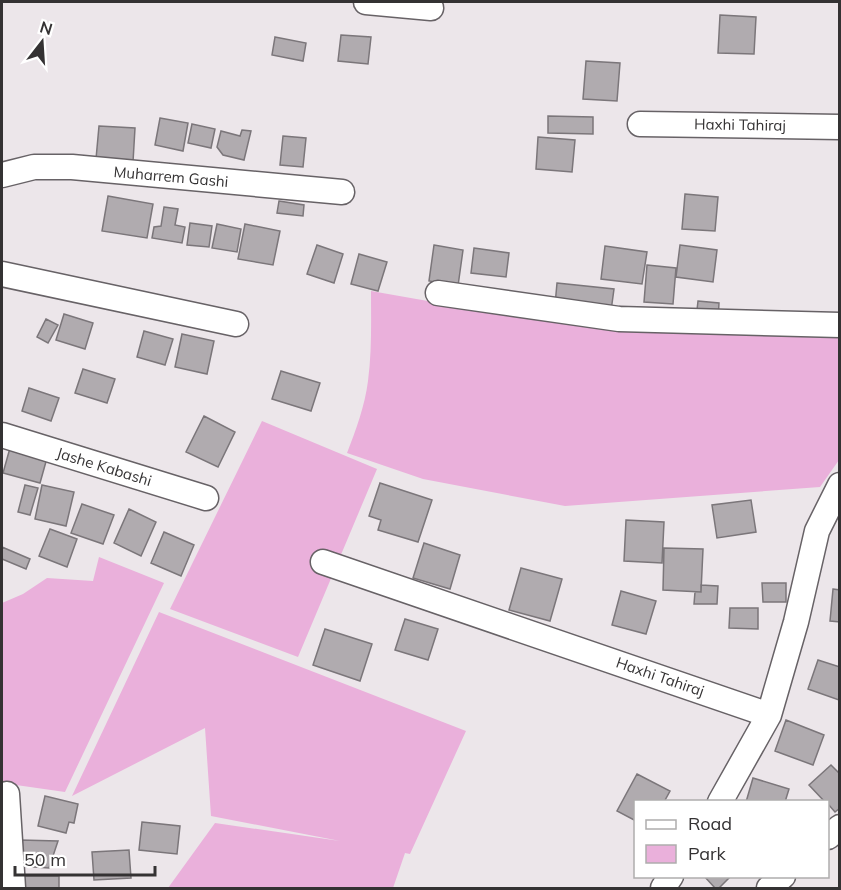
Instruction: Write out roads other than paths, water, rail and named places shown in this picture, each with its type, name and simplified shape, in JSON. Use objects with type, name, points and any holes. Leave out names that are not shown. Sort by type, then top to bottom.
[{"type":"street","points":[[366,2],[431,8]]},
{"type":"street","name":"Haxhi Tahiraj","points":[[640,124],[840,127]]},
{"type":"street","name":"Muharrem Gashi","points":[[2,175],[34,167],[72,167],[342,192]]},
{"type":"street","points":[[2,274],[236,324]]},
{"type":"street","points":[[438,293],[619,319],[840,325]]},
{"type":"street","name":"Jashe Kabashi","points":[[2,435],[206,498]]},
{"type":"street","points":[[721,800],[769,715],[796,622],[817,531],[840,485]]},
{"type":"street","name":"Haxhi Tahiraj","points":[[323,562],[769,715]]},
{"type":"street","points":[[7,794],[13,888]]},
{"type":"street","points":[[769,888],[781,878]]}]
